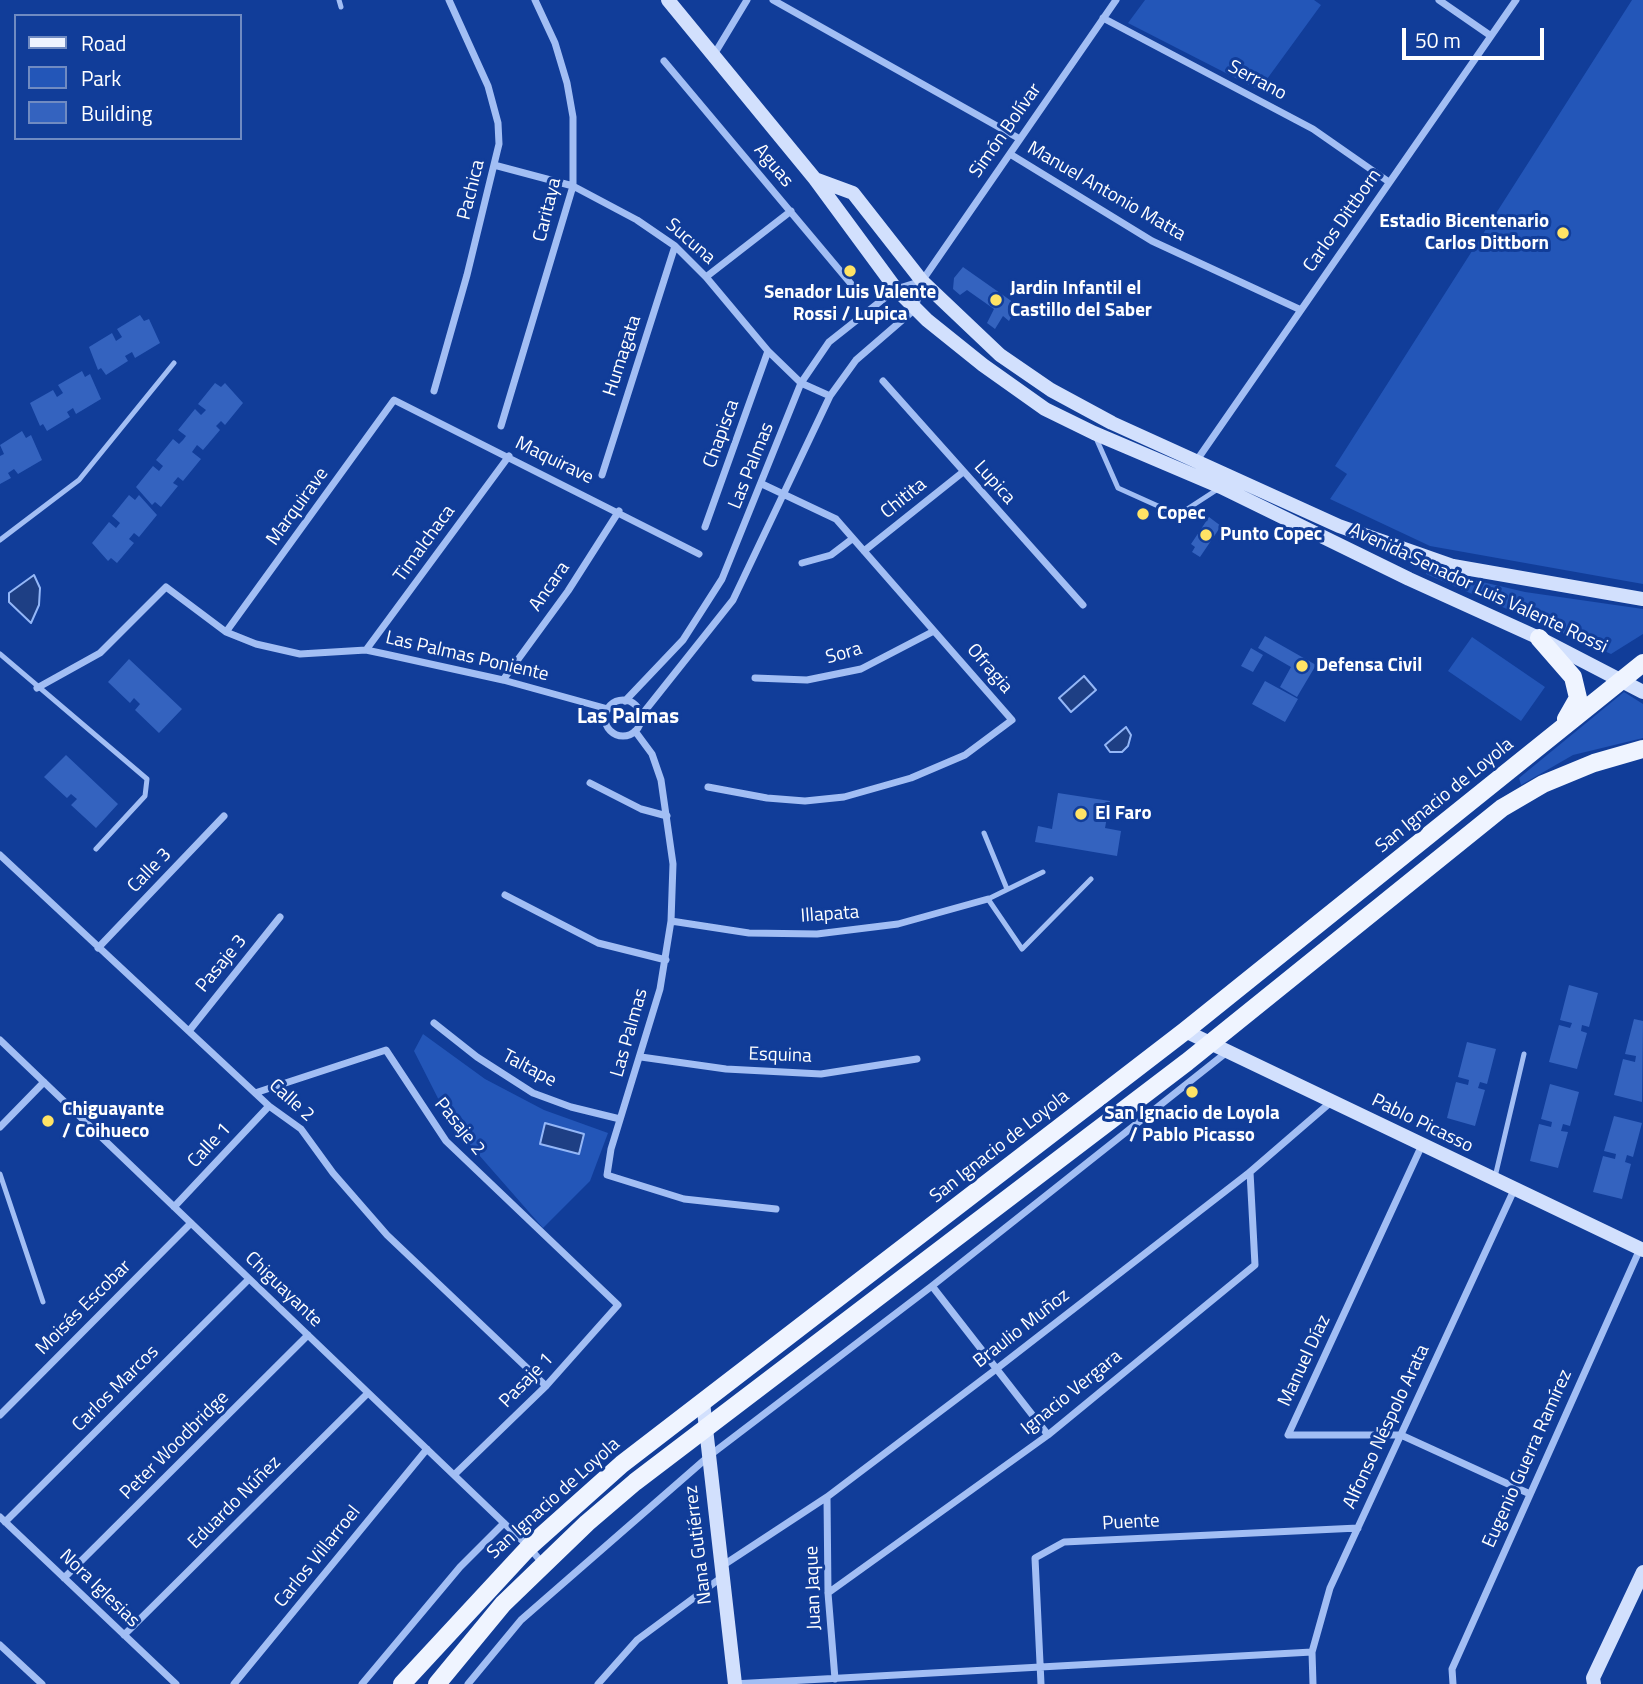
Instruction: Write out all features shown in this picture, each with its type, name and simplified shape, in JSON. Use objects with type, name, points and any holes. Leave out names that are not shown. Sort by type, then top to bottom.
[{"type":"main road","name":"Avenida Senador Luis Valente Rossi","points":[[668,0],[715,53],[815,179],[896,289],[915,309],[983,365],[1045,409],[1221,487],[1409,579],[1539,638],[1621,678],[1643,692]]},
{"type":"main road","name":"Avenida Senador Luis Valente Rossi","points":[[815,179],[853,193],[922,281],[1000,355],[1051,390],[1112,423],[1339,526],[1453,566],[1643,599]]},
{"type":"main road","points":[[1539,638],[1573,677],[1578,698],[1558,732]]},
{"type":"main road","name":"San Ignacio de Loyola","points":[[402,1684],[528,1547],[622,1464],[1185,1031],[1643,663]]},
{"type":"main road","name":"San Ignacio de Loyola","points":[[437,1684],[503,1604],[543,1564],[635,1482],[1210,1044],[1502,808],[1543,785],[1594,763],[1643,749]]},
{"type":"main road","name":"Pablo Picasso","points":[[1185,1031],[1642,1250]]},
{"type":"main road","name":"Nana Gutiérrez","points":[[703,1402],[734,1684]]},
{"type":"main road","points":[[1594,1684],[1593,1678],[1643,1572]]},
{"type":"street","name":"Pachica","points":[[434,391],[499,144],[495,111],[477,57],[449,0]]},
{"type":"street","name":"Caritaya","points":[[500,426],[573,186],[573,117],[567,83],[555,43],[535,0]]},
{"type":"street","points":[[715,53],[747,0]]},
{"type":"street","name":"Manuel Antonio Matta","points":[[774,0],[1020,139]]},
{"type":"street","name":"Simón Bolívar","points":[[915,309],[922,281],[1116,0]]},
{"type":"street","points":[[1439,0],[1491,36]]},
{"type":"street","name":"Carlos Dittborn","points":[[1197,460],[1516,0]]},
{"type":"street","name":"Serrano","points":[[1103,18],[1313,129],[1389,182]]},
{"type":"street","name":"Aguas","points":[[664,61],[857,291]]},
{"type":"street","name":"Manuel Antonio Matta","points":[[1010,154],[1152,242],[1301,310]]},
{"type":"street","name":"Sucuna","points":[[494,165],[573,186],[637,220],[675,246],[706,277],[768,351],[801,383],[830,396]]},
{"type":"street","points":[[706,277],[791,211]]},
{"type":"street","name":"Humagata","points":[[602,475],[675,246]]},
{"type":"street","points":[[896,289],[922,281]]},
{"type":"street","name":"Las Palmas","points":[[608,709],[615,702],[625,701],[683,639],[722,579],[801,383],[829,342],[896,289]]},
{"type":"street","name":"Las Palmas","points":[[776,1209],[684,1199],[607,1175],[620,1119],[641,1057],[666,960],[671,920],[673,864],[667,816],[652,754],[635,731],[640,717],[733,600],[830,396],[856,360],[915,309]]},
{"type":"street","name":"Chapisca","points":[[705,527],[768,351]]},
{"type":"street","name":"Lupica","points":[[883,381],[1083,605]]},
{"type":"street","name":"Maquirave","points":[[394,400],[619,511],[699,554]]},
{"type":"street","name":"Marquirave","points":[[226,632],[394,400]]},
{"type":"street","name":"Timalchaca","points":[[366,650],[509,456]]},
{"type":"street","name":"Chitita","points":[[864,551],[963,472]]},
{"type":"street","name":"Ofragia","points":[[708,788],[805,801],[844,797],[911,778],[965,755],[1012,720],[836,519],[762,484]]},
{"type":"street","name":"Ancara","points":[[503,680],[568,591],[619,511]]},
{"type":"street","points":[[802,563],[831,555],[852,539]]},
{"type":"street","name":"Las Palmas Poniente","points":[[37,688],[100,653],[166,587],[226,632],[256,644],[300,654],[366,650],[503,680],[608,709]]},
{"type":"street","name":"Sora","points":[[755,678],[807,680],[861,669],[934,631]]},
{"type":"street","points":[[625,701],[635,706],[640,717]]},
{"type":"street","points":[[608,709],[605,721],[611,732],[624,736],[635,731]]},
{"type":"street","points":[[590,783],[641,809],[667,816]]},
{"type":"street","name":"Calle 3","points":[[98,948],[224,816]]},
{"type":"street","name":"Calle 2","points":[[0,855],[270,1106],[301,1129],[333,1173],[387,1235],[545,1386]]},
{"type":"street","points":[[505,895],[598,943],[666,960]]},
{"type":"street","name":"Illapata","points":[[671,920],[749,933],[817,934],[898,924],[988,900]]},
{"type":"street","name":"Pasaje 3","points":[[189,1031],[280,917]]},
{"type":"street","name":"Taltape","points":[[435,1023],[486,1064],[533,1093],[571,1107],[620,1119]]},
{"type":"street","name":"Chiguayante","points":[[0,1040],[504,1523],[543,1564]]},
{"type":"street","name":"Pasaje 2","points":[[258,1092],[386,1050],[446,1141],[581,1273],[618,1305]]},
{"type":"street","points":[[468,1684],[521,1620],[709,1456],[932,1286],[1227,1052]]},
{"type":"street","name":"Esquina","points":[[641,1057],[726,1069],[821,1074],[917,1059]]},
{"type":"street","points":[[0,1128],[44,1082]]},
{"type":"street","name":"Braulio Muñoz","points":[[598,1684],[637,1640],[722,1571],[827,1497],[995,1370],[1250,1172],[1331,1102]]},
{"type":"street","name":"Calle 1","points":[[174,1207],[270,1106]]},
{"type":"street","name":"Manuel Díaz","points":[[1423,1145],[1288,1435],[1401,1435],[1530,1494]]},
{"type":"street","name":"Ignacio Vergara","points":[[828,1592],[1048,1435],[1255,1265],[1250,1172]]},
{"type":"street","name":"Alfonso Néspolo Arata","points":[[1313,1684],[1312,1652],[1330,1588],[1514,1190]]},
{"type":"street","name":"Moisés Escobar","points":[[0,1415],[191,1223]]},
{"type":"street","name":"Eugenio Guerra Ramírez","points":[[1453,1684],[1452,1669],[1642,1250]]},
{"type":"street","name":"Carlos Marcos","points":[[3,1519],[249,1279]]},
{"type":"street","points":[[932,1286],[1048,1435]]},
{"type":"street","name":"Pasaje 1","points":[[454,1475],[545,1386],[618,1305]]},
{"type":"street","name":"Peter Woodbridge","points":[[64,1578],[308,1335]]},
{"type":"street","name":"Eduardo Núñez","points":[[124,1635],[368,1393]]},
{"type":"street","name":"Carlos Villarroel","points":[[234,1684],[426,1449]]},
{"type":"street","name":"Juan Jaque","points":[[827,1497],[828,1592],[835,1679]]},
{"type":"street","name":"Nora Iglesias","points":[[3,1519],[176,1684]]},
{"type":"street","name":"San Ignacio de Loyola","points":[[362,1684],[460,1567],[504,1523]]},
{"type":"street","name":"Puente","points":[[1041,1684],[1035,1558],[1064,1542],[1358,1528]]},
{"type":"street","points":[[0,1645],[42,1684]]},
{"type":"street","points":[[734,1684],[1040,1670],[1312,1652]]},
{"type":"lane","points":[[339,0],[341,7]]},
{"type":"lane","points":[[0,540],[79,480],[174,363]]},
{"type":"lane","points":[[1094,433],[1118,488],[1178,515],[1221,487]]},
{"type":"lane","points":[[0,654],[147,779],[145,796],[96,849]]},
{"type":"lane","points":[[984,832],[1007,889]]},
{"type":"lane","points":[[1044,872],[988,900],[1022,950],[1091,879]]},
{"type":"lane","points":[[1494,1180],[1524,1054]]},
{"type":"lane","points":[[0,1174],[43,1301]]},
{"type":"green space","points":[[1145,0],[1314,0],[1321,5],[1259,90],[1128,23]]},
{"type":"green space","name":"Estadio Bicentenario Carlos Dittborn","points":[[1632,0],[1643,0],[1643,584],[1430,546],[1330,499],[1347,474],[1335,466]]},
{"type":"green space","points":[[1427,569],[1525,592],[1643,609],[1643,634],[1611,654],[1426,574]]},
{"type":"green space","points":[[1472,637],[1545,687],[1521,721],[1448,671]]},
{"type":"green space","points":[[1624,692],[1643,704],[1643,738],[1573,755],[1521,785],[1519,778]]},
{"type":"green space","points":[[423,1034],[485,1079],[544,1110],[608,1133],[590,1181],[543,1228],[450,1122],[414,1051]]},
{"type":"shaded area","points":[[34,575],[40,588],[39,605],[31,623],[9,602],[9,593]]},
{"type":"shaded area","points":[[1084,676],[1096,690],[1071,712],[1059,698]]},
{"type":"shaded area","points":[[1126,727],[1131,735],[1128,746],[1122,752],[1110,752],[1105,745]]},
{"type":"shaded area","points":[[545,1123],[584,1134],[579,1154],[540,1144]]},
{"type":"building","name":"Jardin Infantil el Castillo del Saber","points":[[963,267],[1017,305],[1009,321],[1003,316],[995,329],[987,323],[994,309],[967,290],[960,295],[953,289],[954,278]]},
{"type":"building","points":[[140,315],[144,321],[149,319],[160,343],[135,358],[132,352],[125,356],[128,361],[106,375],[101,368],[98,370],[89,347],[112,333],[116,341],[122,337],[117,329]]},
{"type":"building","points":[[82,371],[85,377],[90,374],[101,399],[76,414],[73,408],[67,412],[70,417],[47,431],[43,424],[40,426],[30,403],[53,390],[57,397],[63,393],[58,385]]},
{"type":"building","points":[[215,383],[221,387],[225,383],[243,403],[225,425],[221,421],[216,426],[220,430],[203,450],[197,445],[192,452],[201,459],[183,481],[178,477],[173,483],[178,486],[161,507],[155,502],[152,505],[136,487],[153,466],[159,471],[163,466],[156,460],[173,439],[179,444],[183,440],[186,436],[178,430],[195,409],[201,415],[206,410],[198,404]]},
{"type":"building","points":[[22,431],[26,438],[31,435],[42,460],[18,474],[14,469],[8,473],[11,478],[0,484],[0,456],[4,454],[0,445]]},
{"type":"building","points":[[129,495],[135,500],[139,495],[157,515],[139,537],[134,533],[129,539],[134,543],[117,563],[111,558],[108,561],[92,543],[109,522],[116,528],[120,523],[112,516]]},
{"type":"building","name":"Punto Copec","points":[[1209,517],[1221,526],[1200,557],[1192,552],[1195,547],[1191,544]]},
{"type":"building","name":"Defensa Civil","points":[[1265,636],[1316,665],[1297,697],[1280,687],[1291,667],[1258,648]]},
{"type":"building","points":[[1251,648],[1263,655],[1253,672],[1241,666]]},
{"type":"building","points":[[129,659],[182,709],[159,733],[135,710],[140,704],[134,698],[130,703],[108,682]]},
{"type":"building","points":[[1265,681],[1298,699],[1285,722],[1252,704]]},
{"type":"building","points":[[66,755],[118,804],[96,828],[71,805],[77,799],[71,794],[67,798],[44,777]]},
{"type":"building","name":"El Faro","points":[[1058,793],[1110,801],[1105,828],[1121,831],[1117,856],[1035,842],[1038,826],[1052,829]]},
{"type":"building","points":[[1569,985],[1598,993],[1589,1027],[1582,1025],[1581,1031],[1587,1033],[1577,1069],[1549,1062],[1559,1025],[1570,1028],[1572,1023],[1560,1020]]},
{"type":"building","points":[[1634,1019],[1643,1021],[1642,1102],[1614,1095],[1623,1059],[1635,1062],[1636,1056],[1625,1054]]},
{"type":"building","points":[[1467,1042],[1496,1049],[1487,1084],[1480,1082],[1478,1088],[1485,1090],[1475,1126],[1447,1118],[1456,1082],[1468,1085],[1469,1080],[1458,1077]]},
{"type":"building","points":[[1550,1084],[1579,1092],[1570,1126],[1563,1124],[1561,1131],[1568,1132],[1558,1168],[1530,1161],[1539,1124],[1551,1127],[1552,1122],[1541,1119]]},
{"type":"building","points":[[1614,1116],[1642,1123],[1633,1157],[1627,1155],[1625,1162],[1631,1164],[1622,1199],[1593,1192],[1603,1156],[1615,1159],[1616,1154],[1604,1151]]},
{"type":"place","name":"Estadio Bicentenario Carlos Dittborn","points":[[1563,233]]},
{"type":"place","name":"Senador Luis Valente Rossi / Lupica","points":[[850,271]]},
{"type":"place","name":"Jardin Infantil el Castillo del Saber","points":[[996,300]]},
{"type":"place","name":"Copec","points":[[1143,514]]},
{"type":"place","name":"Punto Copec","points":[[1206,535]]},
{"type":"place","name":"Defensa Civil","points":[[1302,666]]},
{"type":"place","name":"El Faro","points":[[1081,814]]},
{"type":"place","name":"San Ignacio de Loyola / Pablo Picasso","points":[[1192,1092]]},
{"type":"place","name":"Chiguayante / Coihueco","points":[[48,1121]]},
{"type":"district","name":"Las Palmas","points":[[628,718]]}]
